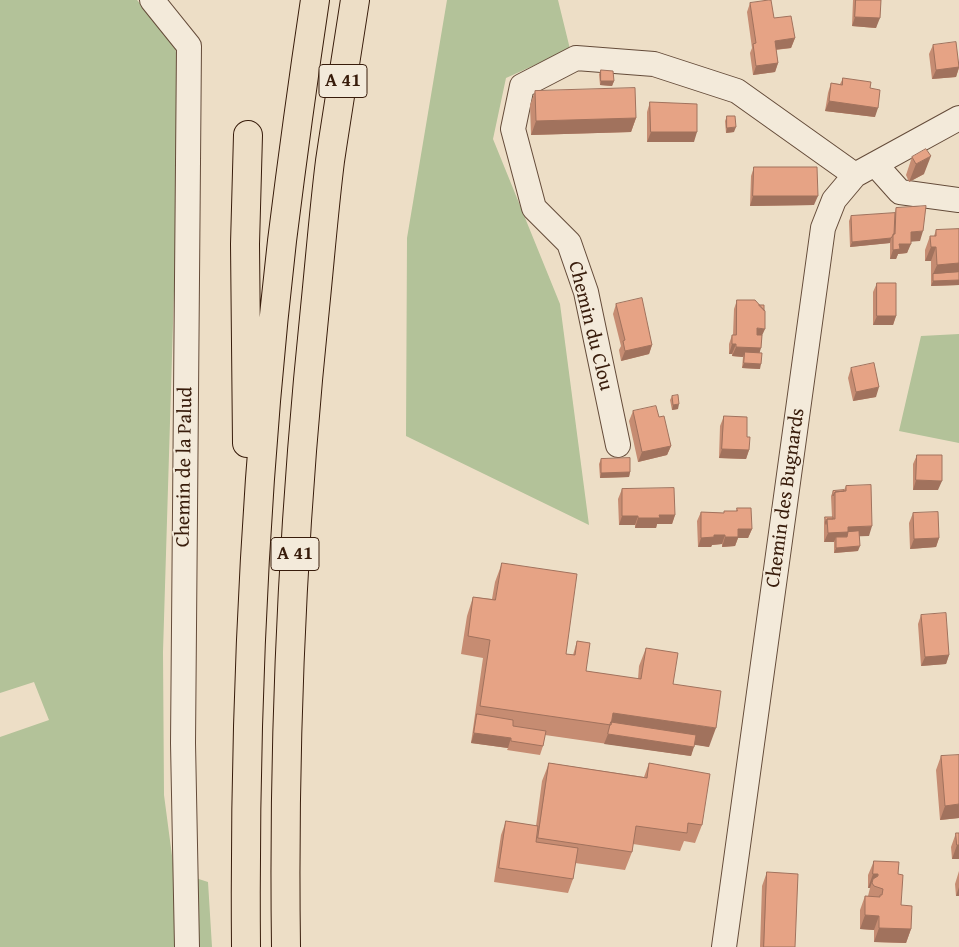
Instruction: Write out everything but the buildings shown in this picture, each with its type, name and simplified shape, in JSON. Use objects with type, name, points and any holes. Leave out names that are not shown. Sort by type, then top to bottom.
[{"type":"highway","name":"A 41","points":[[246,947],[246,826],[250,666],[258,510],[270,361],[288,194],[315,0]]},
{"type":"highway","name":"A 41","points":[[286,947],[285,874],[288,679],[299,491],[306,398],[330,162],[355,0]]},
{"type":"highway","points":[[248,135],[245,254],[250,666]]},
{"type":"street","name":"Chemin de la Palud","points":[[152,0],[189,46],[183,743],[187,947]]},
{"type":"street","name":"Chemin du Clou","points":[[618,445],[586,292],[569,243],[534,208],[513,128],[522,86],[576,58],[654,64],[737,91],[865,169]]},
{"type":"street","name":"Chemin des Bugnards","points":[[724,947],[824,228],[834,200],[865,169],[959,118]]},
{"type":"street","points":[[865,169],[900,192],[959,200]]},
{"type":"green space","points":[[0,0],[137,0],[175,43],[180,93],[163,652],[164,795],[174,871],[208,882],[212,947],[0,947],[0,737],[49,720],[34,682],[0,693]]},
{"type":"green space","points":[[447,0],[558,0],[570,49],[506,78],[493,139],[560,304],[589,525],[406,436],[407,238]]},
{"type":"green space","points":[[959,334],[959,443],[899,431],[921,336]]}]
